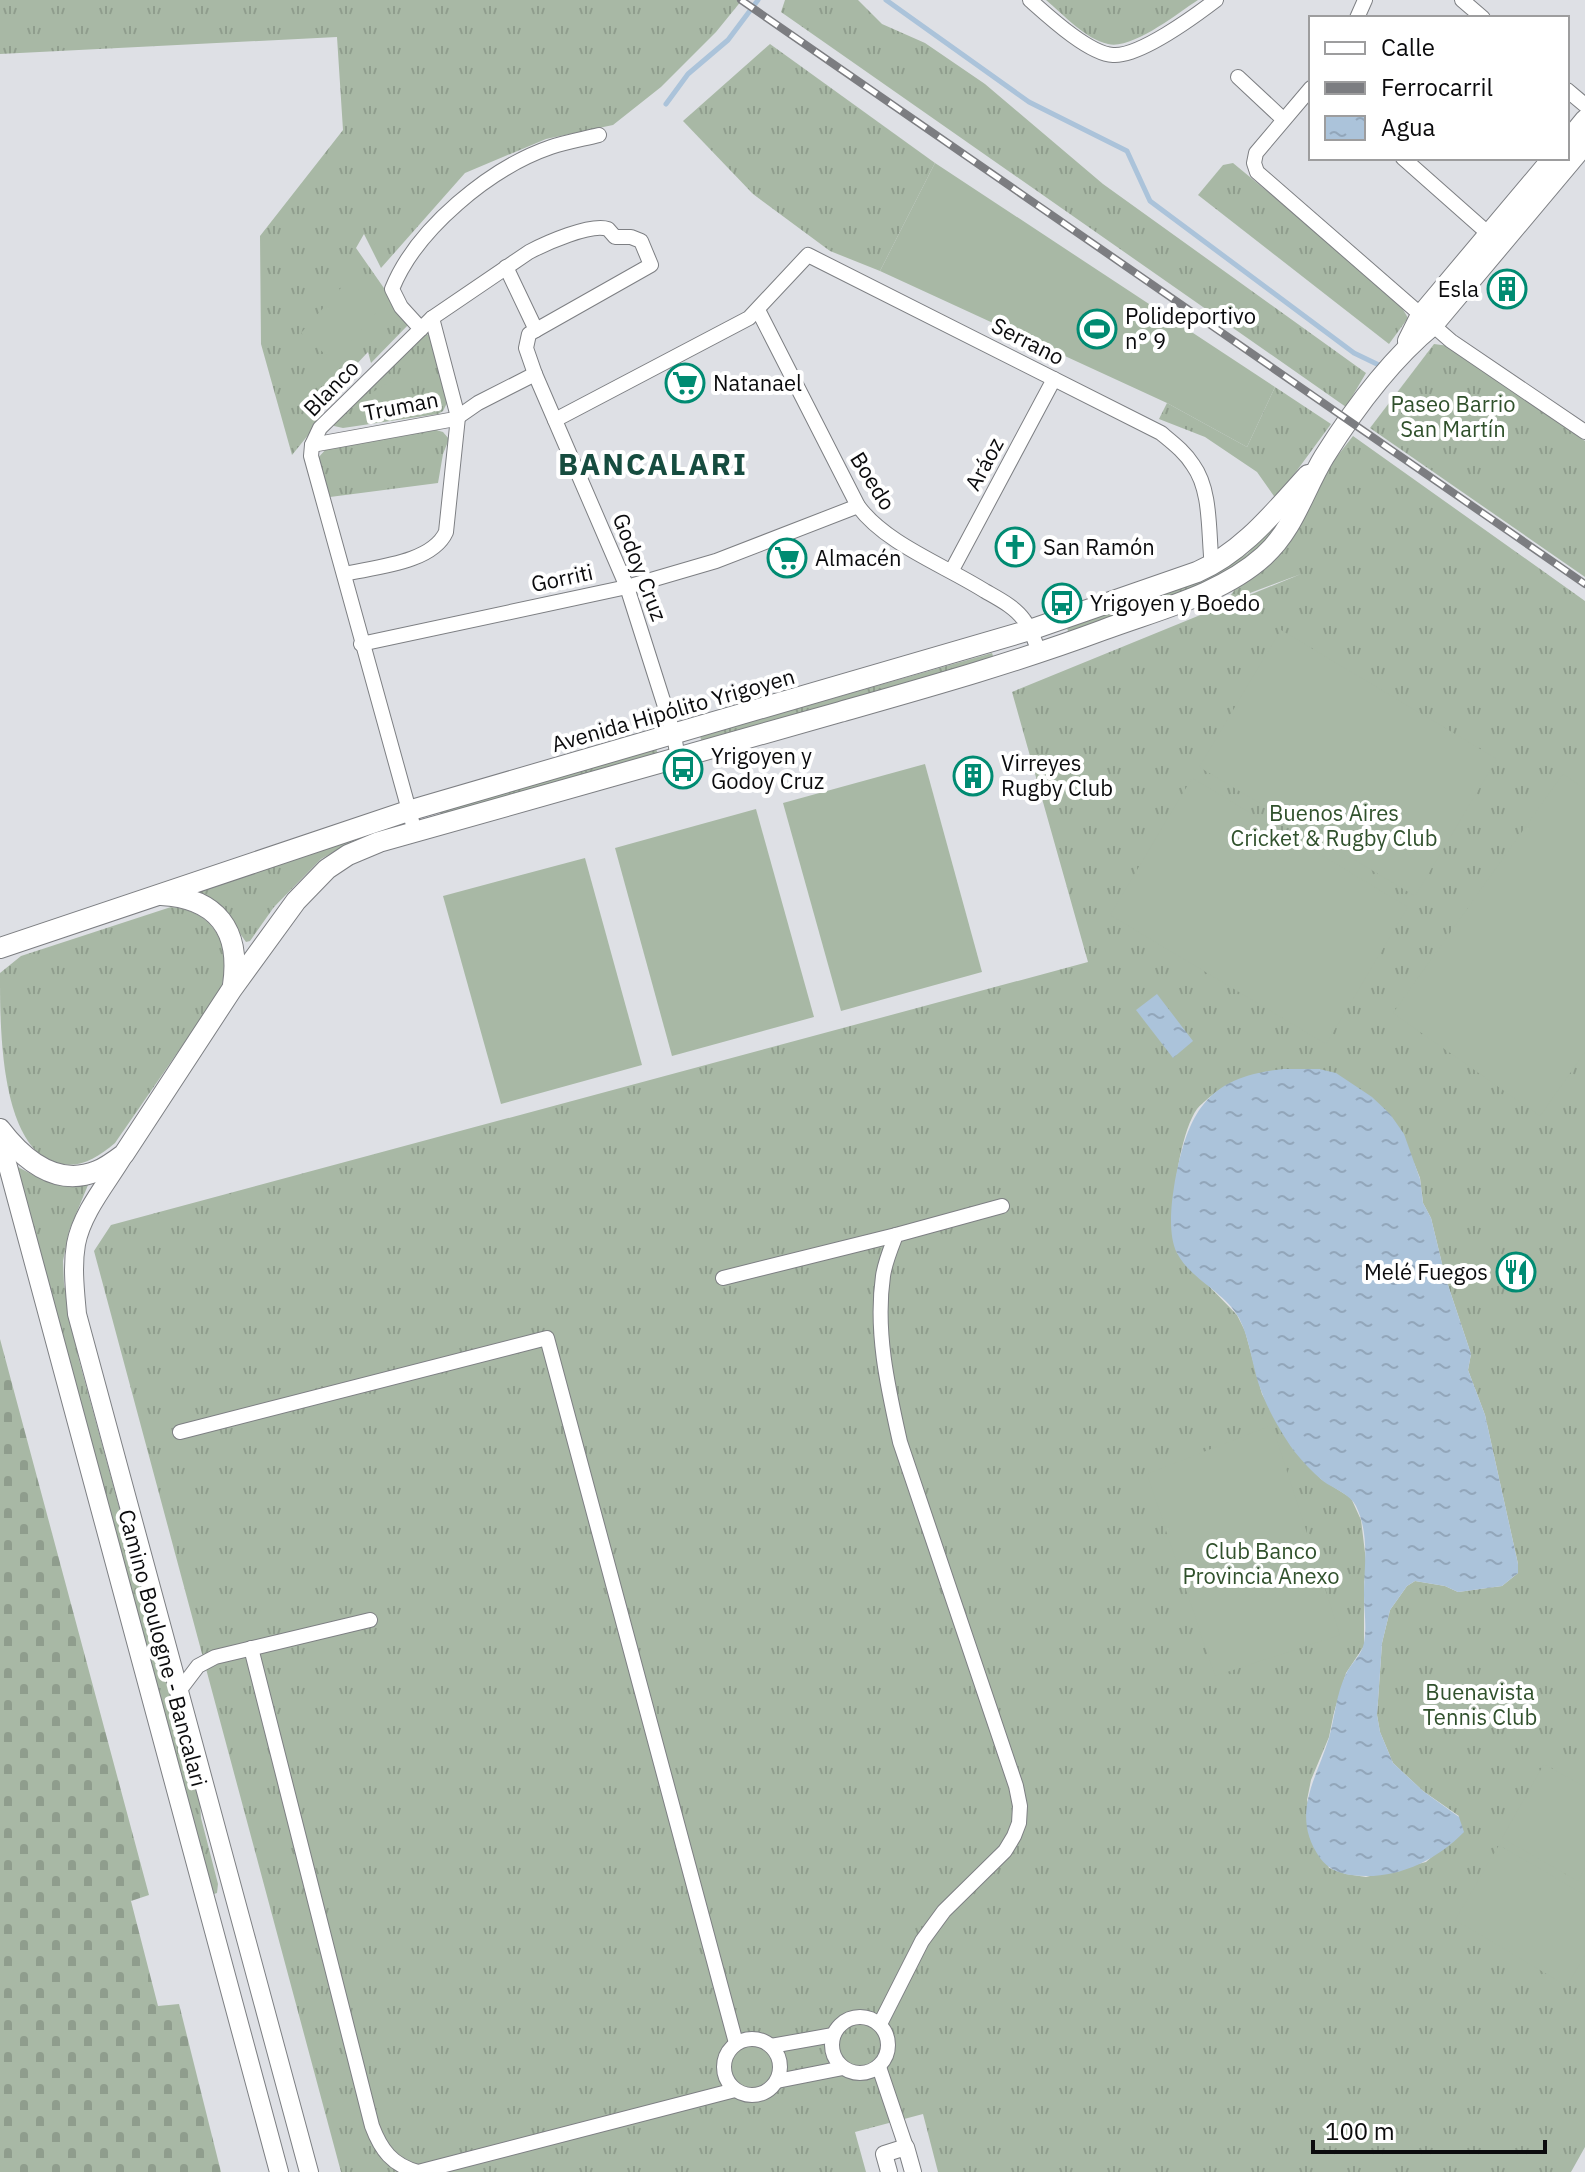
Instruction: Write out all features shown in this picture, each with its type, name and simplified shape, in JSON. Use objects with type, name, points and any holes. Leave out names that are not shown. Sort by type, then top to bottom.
[{"type":"main road","points":[[1569,140],[1585,120]]},
{"type":"main road","name":"Avenida Hipólito Yrigoyen","points":[[1427,320],[1585,144]]},
{"type":"main road","name":"Avenida Hipólito Yrigoyen","points":[[124,1154],[232,989],[296,901],[327,869],[358,851],[415,832],[1040,654],[1205,591],[1235,576],[1264,556],[1283,534],[1323,459],[1380,378],[1551,160]]},
{"type":"main road","name":"Avenida Hipólito Yrigoyen","points":[[5,945],[408,811],[1030,630],[1212,566],[1247,539],[1323,459]]},
{"type":"main road","points":[[155,894],[194,900],[218,918],[230,934],[235,952],[232,989]]},
{"type":"main road","points":[[0,960],[5,945]]},
{"type":"main road","points":[[0,1129],[18,1152],[47,1171],[78,1176],[97,1171],[124,1154]]},
{"type":"main road","name":"Camino Boulogne - Bancalari","points":[[0,1137],[279,2172]]},
{"type":"main road","name":"Camino Boulogne - Bancalari","points":[[124,1154],[83,1223],[76,1244],[77,1314],[309,2172]]},
{"type":"street","points":[[1030,0],[1091,47],[1114,56],[1136,51],[1191,19],[1216,0]]},
{"type":"street","points":[[1462,0],[1481,16]]},
{"type":"street","points":[[1238,77],[1283,119]]},
{"type":"street","points":[[1309,90],[1256,153],[1254,163],[1257,172],[1451,341],[1585,432]]},
{"type":"street","points":[[1569,92],[1585,105]]},
{"type":"street","points":[[344,574],[419,556],[442,541],[448,520],[458,417],[427,323],[401,307],[392,289],[401,266],[438,219],[501,172],[549,148],[599,135]]},
{"type":"street","points":[[1405,160],[1490,235]]},
{"type":"street","name":"Blanco","points":[[415,832],[361,644],[311,456],[312,445],[320,428],[427,323],[506,267],[544,245],[599,227],[608,229],[615,237],[631,237],[641,241],[651,265],[536,330]]},
{"type":"street","name":"Serrano","points":[[758,310],[808,255],[1161,433],[1195,467],[1203,485],[1212,566]]},
{"type":"street","points":[[506,267],[536,330]]},
{"type":"street","points":[[555,420],[696,347],[758,310]]},
{"type":"street","name":"Boedo","points":[[758,310],[858,506],[870,523],[882,533],[952,570],[1011,607],[1030,630],[1040,654]]},
{"type":"street","name":"Godoy Cruz","points":[[536,330],[529,334],[526,348],[627,587],[674,735],[678,759]]},
{"type":"street","name":"Truman","points":[[312,445],[443,422],[458,417],[478,403],[535,374]]},
{"type":"street","name":"Aráoz","points":[[952,570],[1054,379]]},
{"type":"street","name":"Gorriti","points":[[361,644],[627,587],[716,561],[858,506]]},
{"type":"street","points":[[723,1278],[1002,1206]]},
{"type":"street","points":[[880,2024],[922,1941],[944,1911],[1005,1851],[1019,1823],[1020,1806],[898,1430],[888,1384],[881,1320],[883,1274],[896,1235]]},
{"type":"street","points":[[180,1432],[547,1338],[736,2043]]},
{"type":"street","points":[[179,1691],[198,1666],[215,1657],[370,1620]]},
{"type":"street","points":[[251,1648],[372,2126],[389,2158],[418,2172],[735,2090],[753,2095],[770,2089],[777,2081],[780,2063],[771,2046]]},
{"type":"street","points":[[735,2090],[724,2075],[723,2066],[736,2043],[754,2038],[771,2046],[833,2035],[845,2021],[854,2017],[872,2019],[880,2024],[889,2041],[885,2059],[879,2067],[861,2073],[843,2068],[777,2081]]},
{"type":"street","points":[[833,2035],[833,2053],[843,2068]]},
{"type":"street","points":[[879,2067],[913,2172]]},
{"type":"street","points":[[889,2172],[884,2154],[906,2147]]},
{"type":"green space","points":[[0,0],[742,0],[716,32],[661,87],[613,125],[546,139],[465,173],[381,268],[364,234],[356,248],[409,324],[371,363],[368,352],[322,401],[322,418],[292,455],[261,344],[260,236],[343,130],[337,37],[0,54]]},
{"type":"green space","points":[[785,0],[858,0],[882,24],[925,43],[985,84],[1103,184],[1366,373],[1346,407],[781,12]]},
{"type":"green space","points":[[1046,0],[1198,0],[1142,36],[1108,44],[1075,26]]},
{"type":"green space","points":[[770,44],[935,163],[880,271],[830,251],[753,194],[683,121]]},
{"type":"green space","name":"Polideportivo n° 9","points":[[935,163],[1275,387],[1247,447],[1167,403],[880,271]]},
{"type":"green space","points":[[1233,163],[1397,299],[1408,318],[1389,344],[1198,195],[1223,165]]},
{"type":"green space","points":[[348,280],[380,309],[333,361],[301,333]]},
{"type":"green space","points":[[424,332],[430,336],[447,403],[443,411],[343,428],[334,426],[334,422]]},
{"type":"green space","name":"Paseo Barrio San Martín","points":[[1434,344],[1449,346],[1585,441],[1585,577],[1370,428]]},
{"type":"green space","points":[[390,382],[409,406],[390,417],[371,393]]},
{"type":"green space","points":[[1275,387],[1331,424],[1276,499],[1257,472],[1205,437],[1159,419],[1167,403],[1247,447]]},
{"type":"green space","points":[[436,430],[449,439],[438,483],[330,497],[318,458],[326,449]]},
{"type":"green space","points":[[1353,436],[1585,601],[1585,2147],[1571,2172],[938,2172],[923,2114],[855,2132],[866,2172],[341,2172],[94,1251],[111,1225],[1088,962],[1012,692],[1301,574],[1226,602],[1238,585],[1288,542],[1335,459]],"holes":[[[1285,1069],[1319,1069],[1414,1163],[1420,1178],[1423,1203],[1431,1218],[1445,1276],[1471,1354],[1468,1370],[1485,1415],[1518,1564],[1518,1573],[1502,1586],[1458,1592],[1445,1586],[1415,1581],[1407,1586],[1390,1610],[1382,1643],[1377,1715],[1380,1732],[1393,1763],[1423,1791],[1459,1816],[1434,1855],[1426,1862],[1366,1877],[1329,1868],[1307,1800],[1311,1780],[1329,1737],[1346,1673],[1364,1646],[1364,1582],[1367,1569],[1361,1520],[1351,1498],[1321,1479],[1291,1446],[1262,1394],[1245,1331],[1237,1315],[1177,1253],[1174,1239],[1176,1180],[1184,1139],[1197,1109],[1218,1091],[1236,1082]]]},
{"type":"green space","points":[[1295,504],[1275,534],[1223,577],[1069,634],[1067,628],[1221,570],[1247,554]]},
{"type":"green space","name":"Buenos Aires Cricket & Rugby Club","points":[[1281,630],[1497,759],[1415,896],[1199,767]]},
{"type":"green space","points":[[992,653],[994,659],[702,743],[700,736]]},
{"type":"green space","points":[[656,748],[658,755],[441,816],[439,809]]},
{"type":"green space","points":[[925,764],[982,972],[841,1011],[783,803]]},
{"type":"green space","points":[[1563,774],[1585,789],[1585,1052],[1540,1116],[1393,1013]]},
{"type":"green space","points":[[1192,778],[1408,907],[1326,1044],[1110,915]]},
{"type":"green space","points":[[756,809],[814,1017],[672,1056],[615,848]]},
{"type":"green space","points":[[375,829],[321,859],[274,907],[250,941],[246,942],[222,908],[199,892],[200,889]]},
{"type":"green space","points":[[585,858],[642,1065],[501,1104],[443,896]]},
{"type":"green space","points":[[171,907],[200,916],[218,936],[225,962],[220,991],[115,1143],[84,1162],[67,1165],[48,1160],[32,1147],[20,1127],[12,1103],[3,1049],[0,973],[21,956]]},
{"type":"green space","points":[[16,1166],[43,1180],[88,1185],[69,1231],[63,1261],[64,1284],[79,1360],[200,1803],[218,1884],[217,1893],[214,1894],[210,1887]]},
{"type":"green space","points":[[0,1339],[149,1895],[131,1901],[158,2006],[179,2004],[221,2172],[0,2172]]},
{"type":"green space","name":"Club Banco Provincia Anexo","points":[[1272,1425],[1340,1635],[1215,1676],[1147,1474]]},
{"type":"green space","points":[[1544,1764],[1585,1787],[1585,1868],[1578,1881],[1502,1838]]},
{"type":"green space","points":[[1499,1845],[1585,1895],[1585,1955],[1567,1986],[1455,1920]]},
{"type":"water","points":[[1157,994],[1193,1041],[1173,1058],[1136,1010]]},
{"type":"water","points":[[1285,1069],[1319,1069],[1336,1073],[1372,1097],[1390,1114],[1404,1134],[1471,1354],[1468,1370],[1485,1415],[1518,1564],[1518,1573],[1502,1586],[1458,1592],[1445,1586],[1415,1581],[1407,1586],[1390,1610],[1382,1643],[1377,1715],[1380,1732],[1393,1763],[1423,1791],[1459,1817],[1464,1832],[1427,1860],[1382,1875],[1351,1875],[1330,1868],[1311,1842],[1306,1812],[1329,1738],[1340,1689],[1364,1643],[1365,1550],[1360,1517],[1350,1498],[1319,1478],[1289,1444],[1265,1400],[1239,1318],[1225,1300],[1183,1262],[1172,1238],[1172,1203],[1179,1161],[1194,1119],[1204,1103],[1236,1080]]},
{"type":"waterway","points":[[666,104],[688,74],[728,40],[758,0]]},
{"type":"waterway","points":[[886,0],[1029,102],[1127,151],[1150,201],[1354,353],[1383,367]]},
{"type":"railway","points":[[741,0],[1585,584]]},
{"type":"place","name":"Esla","points":[[1507,289]]},
{"type":"place","name":"Polideportivo n° 9","points":[[1097,329]]},
{"type":"place","name":"Natanael","points":[[685,383]]},
{"type":"place","name":"San Ramón","points":[[1015,547]]},
{"type":"place","name":"Almacén","points":[[787,558]]},
{"type":"place","name":"Yrigoyen y Boedo","points":[[1062,603]]},
{"type":"place","name":"Yrigoyen y Godoy Cruz","points":[[683,769]]},
{"type":"place","name":"Virreyes Rugby Club","points":[[973,776]]},
{"type":"place","name":"Melé Fuegos","points":[[1516,1272]]},
{"type":"district","name":"BANCALARI","points":[[653,465]]},
{"type":"park label","name":"Buenavista Tennis Club","points":[[1480,1704]]}]
